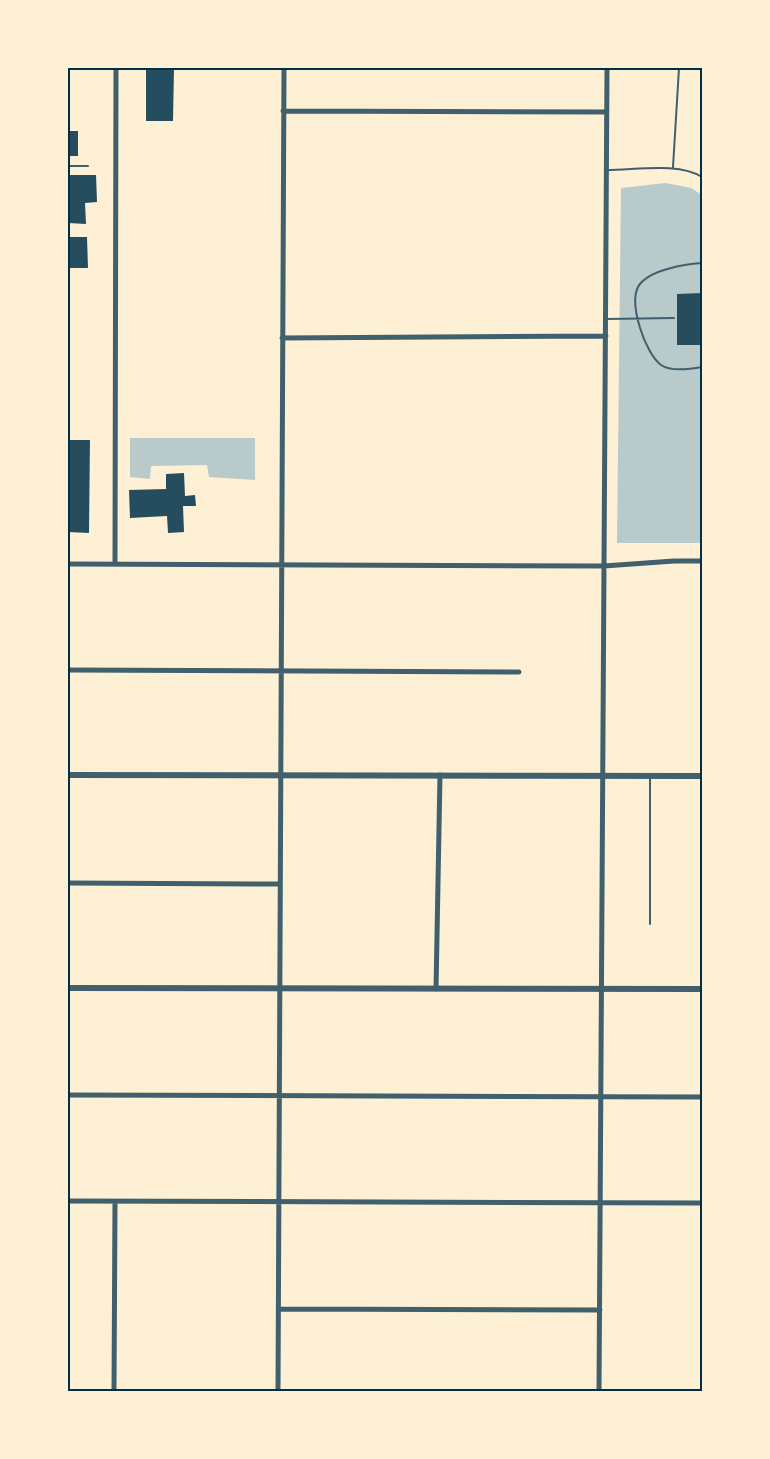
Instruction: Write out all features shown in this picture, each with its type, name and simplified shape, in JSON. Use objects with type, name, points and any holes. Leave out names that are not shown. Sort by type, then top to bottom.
[{"type":"street","points":[[115,564],[116,68]]},
{"type":"street","points":[[278,1392],[284,68]]},
{"type":"street","points":[[599,1392],[607,68]]},
{"type":"street","points":[[283,111],[607,112]]},
{"type":"street","points":[[282,338],[606,336]]},
{"type":"street","points":[[68,564],[604,566],[702,561]]},
{"type":"street","points":[[68,670],[519,672]]},
{"type":"street","points":[[68,775],[702,776]]},
{"type":"street","points":[[436,989],[440,775]]},
{"type":"street","points":[[68,883],[280,884]]},
{"type":"street","points":[[68,988],[702,989]]},
{"type":"street","points":[[68,1095],[702,1097]]},
{"type":"street","points":[[68,1201],[702,1203]]},
{"type":"street","points":[[114,1392],[115,1202]]},
{"type":"street","points":[[279,1309],[600,1310]]},
{"type":"lane","points":[[673,168],[679,68]]},
{"type":"lane","points":[[68,166],[88,166]]},
{"type":"lane","points":[[607,170],[673,168],[687,170],[702,177]]},
{"type":"lane","points":[[702,263],[679,265],[646,279],[638,286],[636,295],[638,319],[653,357],[663,366],[676,369],[702,367]]},
{"type":"lane","points":[[606,319],[674,318]]},
{"type":"lane","points":[[650,924],[651,776]]},
{"type":"shaded area","points":[[666,183],[691,188],[702,195],[702,543],[617,543],[621,188]]},
{"type":"shaded area","points":[[130,438],[255,438],[255,480],[209,477],[207,465],[151,466],[150,479],[130,477]]},
{"type":"building","points":[[146,68],[174,68],[173,121],[146,121]]},
{"type":"building","points":[[68,131],[78,131],[78,156],[68,156]]},
{"type":"building","points":[[68,175],[96,175],[97,202],[85,203],[86,224],[68,223]]},
{"type":"building","points":[[69,237],[87,237],[88,268],[70,268]]},
{"type":"building","points":[[702,293],[702,345],[677,345],[677,294]]},
{"type":"building","points":[[68,440],[90,440],[89,533],[68,532]]},
{"type":"building","points":[[184,473],[185,496],[195,495],[196,506],[183,506],[184,532],[168,533],[167,516],[130,518],[129,490],[166,489],[166,474]]}]
